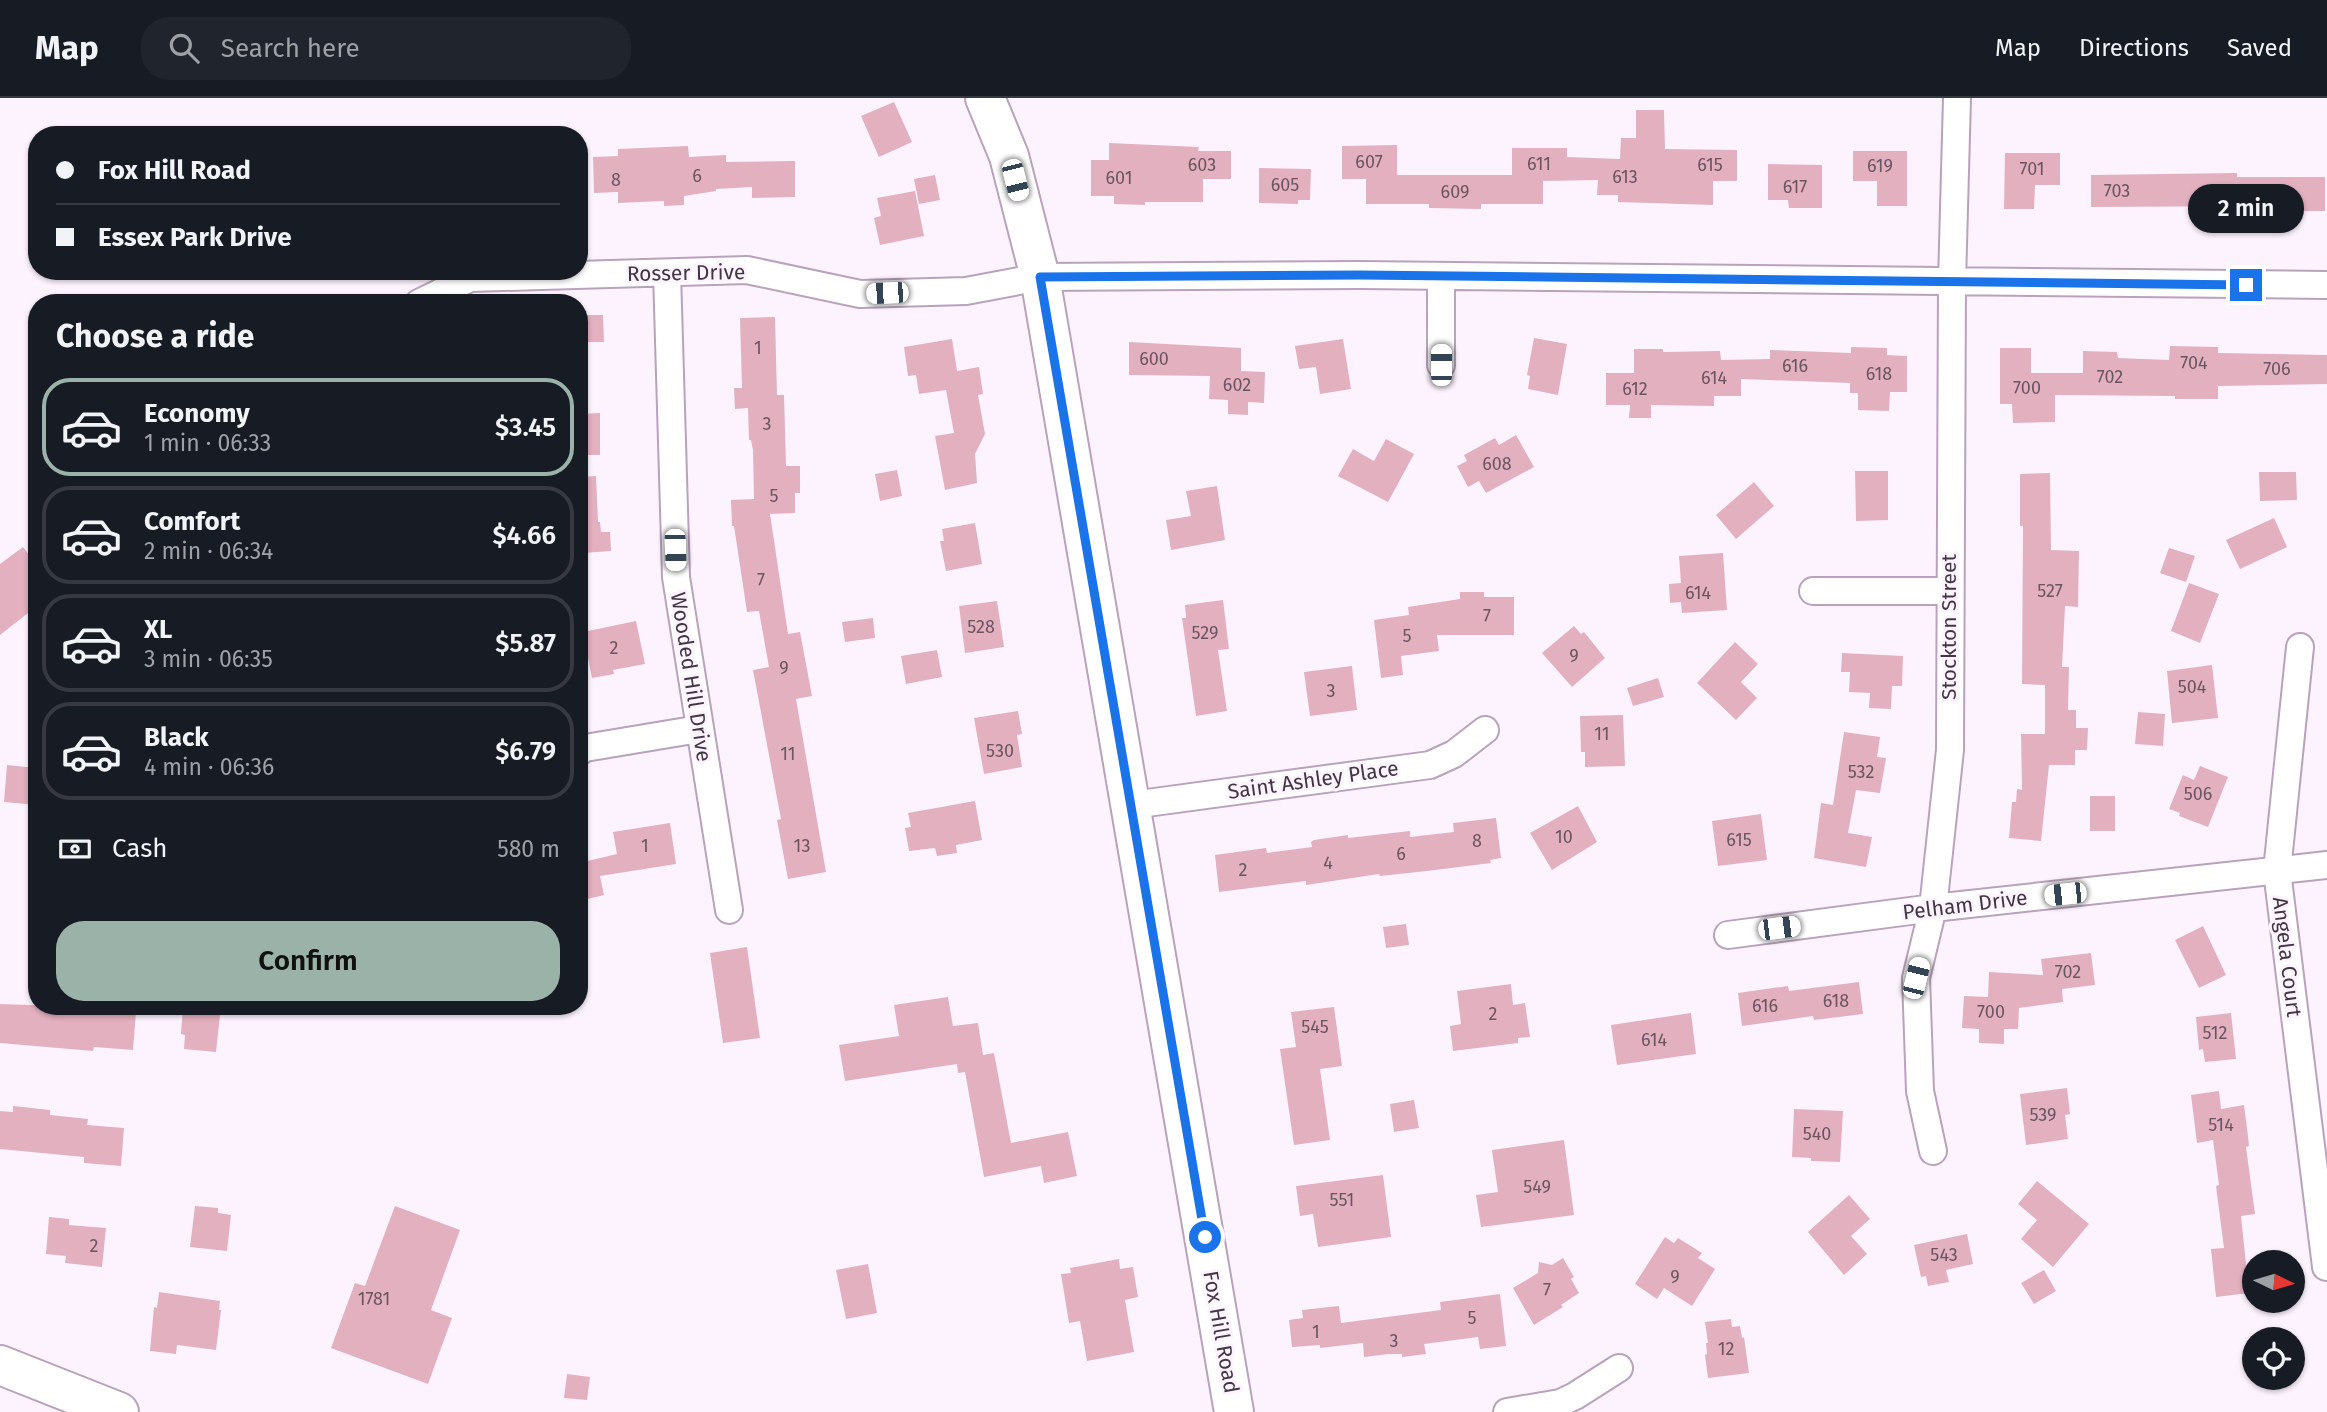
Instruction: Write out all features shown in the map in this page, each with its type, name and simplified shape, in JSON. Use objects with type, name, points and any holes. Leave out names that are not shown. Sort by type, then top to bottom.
[{"type":"main road","name":"Fox Hill Road","points":[[985,98],[1009,156],[1040,277],[1234,1412]]},
{"type":"main road","points":[[0,1365],[120,1412]]},
{"type":"street","name":"Stockton Street","points":[[1933,1151],[1920,1091],[1916,978],[1933,908],[1950,750],[1952,282],[1957,98]]},
{"type":"street","name":"Rosser Drive","points":[[588,275],[747,270],[860,294],[966,291],[1040,277],[1441,276],[2327,285]]},
{"type":"street","name":"Wooded Hill Drive","points":[[667,273],[676,577],[729,910]]},
{"type":"street","points":[[1441,276],[1441,365]]},
{"type":"street","name":"Rosser Drive","points":[[437,294],[466,280]]},
{"type":"street","points":[[1813,591],[1949,591]]},
{"type":"street","name":"Angela Court","points":[[2300,647],[2277,871],[2326,1267]]},
{"type":"street","points":[[588,748],[699,729]]},
{"type":"street","name":"Saint Ashley Place","points":[[1132,805],[1430,765],[1454,754],[1485,730]]},
{"type":"street","name":"Pelham Drive","points":[[1728,935],[1933,908],[2327,865]]},
{"type":"street","points":[[1507,1412],[1560,1403],[1619,1368]]},
{"type":"building","points":[[894,102],[912,142],[879,157],[861,116]]},
{"type":"building","points":[[1636,110],[1664,110],[1665,149],[1737,150],[1737,181],[1713,181],[1713,205],[1618,202],[1618,195],[1597,195],[1598,180],[1543,181],[1543,204],[1481,204],[1481,209],[1429,208],[1429,204],[1366,204],[1366,179],[1342,179],[1342,146],[1397,145],[1397,175],[1512,175],[1512,148],[1567,148],[1567,157],[1620,159],[1621,138],[1636,138]]},
{"type":"building","points":[[1109,143],[1199,147],[1198,151],[1231,151],[1231,179],[1203,179],[1203,202],[1114,204],[1114,196],[1091,196],[1091,160],[1109,160]]},
{"type":"building","points":[[688,146],[689,157],[726,155],[726,162],[795,161],[795,197],[752,198],[752,187],[716,189],[684,196],[684,205],[664,206],[664,201],[618,203],[618,192],[594,193],[593,157],[618,156],[618,149]]},
{"type":"building","points":[[1853,151],[1907,151],[1907,206],[1877,206],[1877,181],[1853,181]]},
{"type":"building","points":[[2005,153],[2060,153],[2060,185],[2035,185],[2034,209],[2004,209]]},
{"type":"building","points":[[1768,164],[1822,165],[1822,208],[1789,208],[1788,200],[1768,200]]},
{"type":"building","points":[[1259,168],[1311,169],[1310,200],[1298,200],[1298,204],[1259,203]]},
{"type":"building","points":[[2237,173],[2237,177],[2325,177],[2325,211],[2267,211],[2267,206],[2091,207],[2091,175]]},
{"type":"building","points":[[935,175],[940,200],[919,204],[914,179]]},
{"type":"building","points":[[915,191],[924,236],[880,245],[874,218],[881,216],[877,198]]},
{"type":"building","points":[[588,315],[603,315],[604,342],[588,342]]},
{"type":"building","points":[[775,317],[777,395],[784,395],[786,466],[800,466],[800,493],[795,493],[795,513],[770,514],[788,634],[800,632],[812,696],[796,699],[826,872],[788,879],[777,820],[781,819],[753,670],[769,667],[759,611],[747,612],[732,526],[731,500],[754,499],[753,450],[749,440],[748,408],[735,409],[734,388],[742,388],[740,318]]},
{"type":"building","points":[[1534,338],[1567,344],[1558,395],[1528,389],[1530,376],[1527,375]]},
{"type":"building","points":[[952,339],[957,371],[979,367],[983,394],[978,395],[985,434],[975,454],[977,483],[945,490],[935,436],[954,433],[946,390],[919,394],[916,375],[908,376],[904,347]]},
{"type":"building","points":[[1343,339],[1351,389],[1320,394],[1316,367],[1299,369],[1295,346]]},
{"type":"building","points":[[1129,342],[1241,348],[1241,371],[1265,372],[1264,403],[1248,402],[1248,415],[1228,414],[1228,400],[1209,399],[1210,376],[1129,375]]},
{"type":"building","points":[[2170,346],[2218,347],[2218,353],[2327,355],[2327,384],[2218,386],[2218,399],[2055,395],[2055,422],[2013,423],[2012,404],[2000,404],[2000,348],[2031,348],[2031,373],[2083,373],[2083,351],[2117,352],[2118,358],[2169,360]]},
{"type":"building","points":[[1851,347],[1887,348],[1887,355],[1907,356],[1907,392],[1890,392],[1889,411],[1858,410],[1858,393],[1850,393],[1850,383],[1741,379],[1741,396],[1714,396],[1714,406],[1651,405],[1651,418],[1629,418],[1630,405],[1606,405],[1606,373],[1634,373],[1634,349],[1663,349],[1663,352],[1720,351],[1721,360],[1770,359],[1770,350],[1851,353]]},
{"type":"building","points":[[600,413],[600,455],[588,455],[588,414]]},
{"type":"building","points":[[1516,435],[1534,467],[1486,493],[1479,481],[1468,487],[1457,466],[1467,461],[1464,455],[1495,438],[1499,445]]},
{"type":"building","points":[[1386,439],[1414,454],[1388,502],[1338,476],[1353,449],[1374,461]]},
{"type":"building","points":[[897,470],[902,496],[880,501],[875,474]]},
{"type":"building","points":[[1855,471],[1888,471],[1888,520],[1856,521]]},
{"type":"building","points":[[2259,472],[2296,472],[2297,500],[2260,501]]},
{"type":"building","points":[[2050,473],[2051,550],[2079,551],[2078,607],[2065,606],[2062,667],[2069,667],[2068,710],[2076,710],[2076,728],[2088,728],[2087,750],[2075,750],[2075,765],[2049,765],[2041,841],[2009,838],[2012,802],[2016,802],[2017,789],[2022,790],[2021,734],[2045,734],[2045,685],[2022,684],[2023,526],[2020,526],[2020,474]]},
{"type":"building","points":[[588,476],[596,476],[598,522],[601,532],[610,532],[611,551],[588,553]]},
{"type":"building","points":[[1754,482],[1774,506],[1736,539],[1716,515]]},
{"type":"building","points":[[1217,486],[1225,540],[1171,550],[1166,520],[1191,516],[1186,491]]},
{"type":"building","points":[[2274,518],[2287,547],[2240,569],[2226,540]]},
{"type":"building","points":[[975,523],[982,564],[946,571],[940,541],[944,541],[942,529]]},
{"type":"building","points":[[23,547],[28,553],[28,613],[0,635],[0,564]]},
{"type":"building","points":[[2169,548],[2195,556],[2186,582],[2160,573]]},
{"type":"building","points":[[1723,553],[1727,610],[1682,613],[1681,602],[1670,603],[1669,584],[1681,583],[1679,556]]},
{"type":"building","points":[[2189,583],[2219,594],[2200,643],[2171,631]]},
{"type":"building","points":[[1460,592],[1484,592],[1484,597],[1514,597],[1514,635],[1437,635],[1439,651],[1401,656],[1403,675],[1381,678],[1374,620],[1409,615],[1408,607],[1460,599]]},
{"type":"building","points":[[1223,600],[1229,649],[1218,650],[1227,711],[1196,716],[1182,618],[1186,618],[1185,605]]},
{"type":"building","points":[[997,601],[1004,647],[965,653],[959,606]]},
{"type":"building","points":[[873,618],[875,638],[845,642],[842,622]]},
{"type":"building","points":[[636,621],[645,664],[613,670],[614,674],[592,678],[588,658],[588,631]]},
{"type":"building","points":[[1574,626],[1581,634],[1584,632],[1605,658],[1572,687],[1542,653]]},
{"type":"building","points":[[1735,642],[1758,664],[1741,682],[1757,698],[1736,720],[1697,683]]},
{"type":"building","points":[[937,650],[942,677],[906,684],[901,656]]},
{"type":"building","points":[[1842,653],[1903,656],[1902,686],[1892,686],[1891,709],[1869,708],[1870,693],[1849,692],[1850,672],[1841,672]]},
{"type":"building","points":[[2212,665],[2218,718],[2172,723],[2167,671]]},
{"type":"building","points":[[1352,666],[1357,710],[1310,716],[1304,672]]},
{"type":"building","points":[[1658,678],[1664,697],[1633,706],[1627,688]]},
{"type":"building","points":[[1018,711],[1022,734],[1017,735],[1022,767],[984,774],[974,718]]},
{"type":"building","points":[[2138,712],[2165,714],[2163,746],[2135,744]]},
{"type":"building","points":[[1623,715],[1625,766],[1585,767],[1585,752],[1581,752],[1580,716]]},
{"type":"building","points":[[1844,732],[1880,737],[1877,757],[1886,758],[1880,793],[1856,790],[1848,833],[1872,837],[1866,867],[1814,858],[1821,803],[1833,805]]},
{"type":"building","points":[[7,765],[28,767],[28,804],[4,802]]},
{"type":"building","points":[[2200,766],[2228,777],[2208,827],[2179,816],[2180,813],[2169,809],[2183,775],[2194,780]]},
{"type":"building","points":[[2090,796],[2115,796],[2115,831],[2090,831]]},
{"type":"building","points":[[975,801],[982,840],[956,845],[957,853],[937,856],[935,848],[909,851],[905,828],[911,827],[908,813]]},
{"type":"building","points":[[1578,806],[1597,842],[1552,870],[1530,833]]},
{"type":"building","points":[[1761,814],[1767,860],[1718,866],[1712,821]]},
{"type":"building","points":[[1496,818],[1501,858],[1490,860],[1491,863],[1379,874],[1306,885],[1306,881],[1219,892],[1215,855],[1266,848],[1267,853],[1312,847],[1311,842],[1314,840],[1348,835],[1348,838],[1410,831],[1410,837],[1454,832],[1453,823]]},
{"type":"building","points":[[670,823],[676,864],[600,876],[604,895],[588,899],[588,861],[617,854],[613,832]]},
{"type":"building","points":[[1406,924],[1409,945],[1386,948],[1383,927]]},
{"type":"building","points":[[2203,926],[2226,975],[2199,988],[2175,940]]},
{"type":"building","points":[[747,947],[760,1038],[723,1043],[710,953]]},
{"type":"building","points":[[2091,953],[2095,985],[2062,989],[2063,1002],[2019,1008],[2018,1029],[2004,1029],[2004,1044],[1979,1043],[1979,1029],[1962,1028],[1964,996],[1988,997],[1989,972],[2043,975],[2041,959]]},
{"type":"building","points":[[1859,982],[1863,1014],[1814,1020],[1813,1016],[1742,1026],[1738,993],[1788,986],[1789,991]]},
{"type":"building","points":[[1511,984],[1513,1005],[1525,1003],[1530,1037],[1518,1038],[1518,1043],[1453,1051],[1450,1026],[1461,1024],[1457,991]]},
{"type":"building","points":[[948,997],[953,1026],[978,1023],[983,1055],[994,1053],[1011,1143],[1068,1132],[1077,1176],[1044,1183],[1041,1166],[984,1177],[965,1072],[958,1073],[957,1064],[845,1081],[839,1045],[899,1036],[894,1005]]},
{"type":"building","points":[[0,1004],[28,1005],[28,1015],[136,1015],[133,1050],[94,1047],[93,1051],[0,1043]]},
{"type":"building","points":[[1334,1007],[1342,1066],[1320,1069],[1330,1140],[1294,1145],[1280,1049],[1296,1047],[1291,1012]]},
{"type":"building","points":[[1691,1013],[1696,1054],[1617,1065],[1611,1025]]},
{"type":"building","points":[[2231,1013],[2236,1059],[2205,1062],[2203,1049],[2199,1050],[2196,1017]]},
{"type":"building","points":[[182,1015],[220,1015],[216,1052],[184,1049],[185,1035],[181,1034]]},
{"type":"building","points":[[2067,1088],[2070,1114],[2065,1115],[2068,1139],[2026,1145],[2020,1094]]},
{"type":"building","points":[[2219,1091],[2221,1109],[2244,1105],[2249,1146],[2246,1147],[2255,1214],[2241,1216],[2245,1250],[2242,1250],[2242,1294],[2216,1297],[2211,1249],[2224,1248],[2216,1186],[2219,1185],[2213,1140],[2197,1143],[2191,1095]]},
{"type":"building","points":[[1414,1100],[1419,1128],[1394,1132],[1390,1104]]},
{"type":"building","points":[[13,1106],[50,1110],[50,1115],[88,1119],[87,1125],[124,1128],[121,1166],[84,1163],[84,1157],[0,1149],[0,1111],[13,1112]]},
{"type":"building","points":[[1794,1109],[1843,1111],[1840,1162],[1792,1157]]},
{"type":"building","points":[[1564,1140],[1574,1215],[1481,1227],[1476,1195],[1498,1192],[1492,1150]]},
{"type":"building","points":[[1383,1175],[1391,1237],[1318,1247],[1313,1214],[1300,1216],[1296,1186]]},
{"type":"building","points":[[2037,1181],[2089,1224],[2053,1267],[2021,1239],[2037,1220],[2018,1204]]},
{"type":"building","points":[[1849,1195],[1870,1219],[1851,1236],[1867,1254],[1844,1275],[1808,1232]]},
{"type":"building","points":[[195,1206],[218,1208],[218,1213],[231,1215],[227,1251],[190,1247]]},
{"type":"building","points":[[395,1206],[460,1230],[431,1310],[452,1318],[428,1384],[331,1348],[355,1283],[365,1286]]},
{"type":"building","points":[[49,1217],[69,1219],[69,1225],[106,1228],[102,1267],[65,1263],[66,1256],[46,1254]]},
{"type":"building","points":[[1967,1234],[1973,1264],[1946,1270],[1949,1282],[1928,1286],[1926,1276],[1921,1277],[1914,1245]]},
{"type":"building","points":[[1665,1237],[1674,1243],[1678,1238],[1702,1253],[1698,1258],[1715,1269],[1692,1306],[1664,1288],[1657,1299],[1635,1284]]},
{"type":"building","points":[[1563,1258],[1574,1277],[1571,1279],[1579,1293],[1561,1305],[1563,1307],[1534,1325],[1513,1288],[1538,1273],[1539,1262],[1552,1265]]},
{"type":"building","points":[[1119,1259],[1120,1269],[1133,1267],[1138,1297],[1125,1300],[1134,1352],[1087,1361],[1080,1321],[1069,1323],[1061,1274],[1071,1273],[1070,1268]]},
{"type":"building","points":[[868,1264],[877,1313],[846,1319],[836,1270]]},
{"type":"building","points":[[2044,1270],[2056,1291],[2034,1304],[2021,1283]]},
{"type":"building","points":[[159,1292],[220,1301],[216,1350],[177,1345],[176,1354],[150,1351],[154,1307],[157,1308]]},
{"type":"building","points":[[1500,1294],[1506,1346],[1480,1349],[1478,1337],[1424,1344],[1426,1354],[1402,1357],[1402,1354],[1389,1354],[1364,1357],[1363,1343],[1320,1348],[1320,1345],[1292,1347],[1289,1320],[1303,1318],[1302,1310],[1339,1306],[1341,1323],[1441,1310],[1440,1302]]},
{"type":"building","points":[[1731,1319],[1732,1327],[1740,1326],[1742,1338],[1744,1337],[1749,1373],[1708,1378],[1705,1322]]},
{"type":"building","points":[[567,1374],[590,1377],[587,1400],[564,1398]]},
{"type":"route","points":[[1205,1237],[1040,277],[1360,275],[2246,285]]}]
